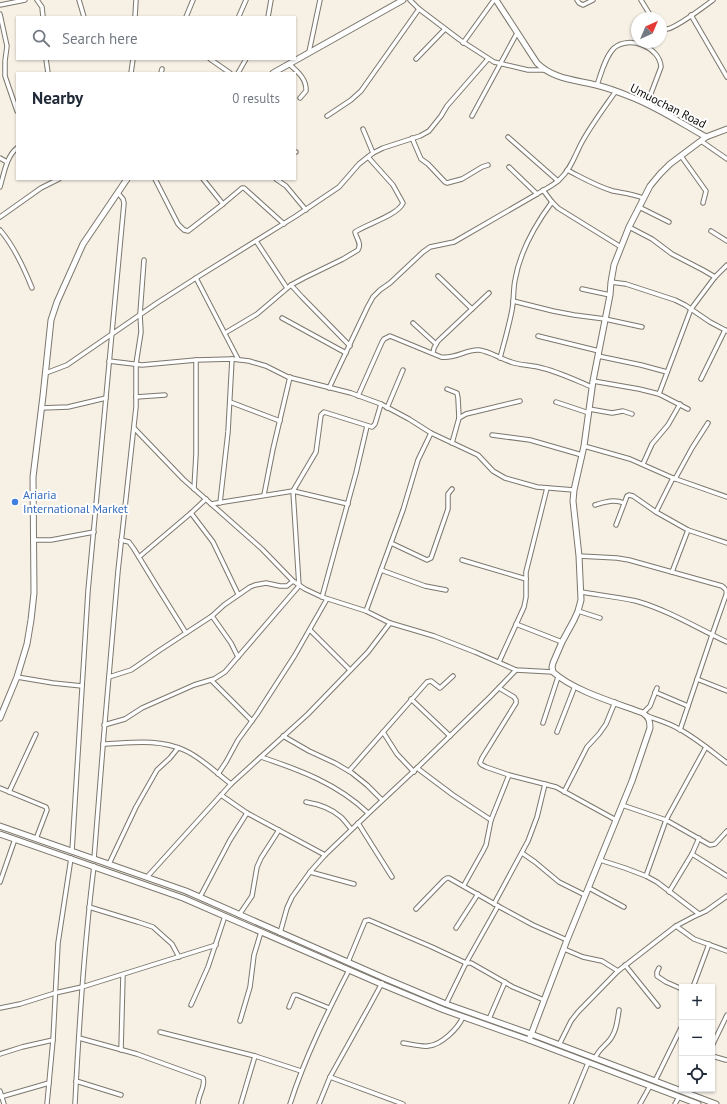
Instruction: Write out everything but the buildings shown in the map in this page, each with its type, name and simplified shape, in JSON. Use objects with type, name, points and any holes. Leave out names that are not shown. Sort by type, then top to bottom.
[{"type":"main road","points":[[296,60],[402,0]]},
{"type":"main road","name":"Umuochan Road","points":[[495,0],[537,64],[544,70],[553,75],[616,91],[647,104],[706,137],[727,129]]},
{"type":"main road","points":[[275,72],[296,60]]},
{"type":"main road","points":[[529,1040],[567,940],[632,781],[650,728],[650,722],[645,714],[575,686],[558,677],[553,672],[552,667],[562,642],[578,610],[581,600],[573,501],[574,490],[584,446],[592,387],[610,295],[614,265],[629,227],[643,198],[654,180],[670,164],[706,137]]},
{"type":"main road","points":[[0,717],[17,677],[27,644],[31,620],[34,593],[33,477],[51,320],[57,302],[83,244],[126,180]]},
{"type":"main road","points":[[0,826],[200,897],[446,1004],[531,1034],[655,1081],[679,1088]]},
{"type":"main road","points":[[0,834],[184,898],[444,1010],[529,1040],[698,1104]]},
{"type":"main road","points":[[693,1092],[716,1104]]},
{"type":"street","points":[[0,5],[25,0]]},
{"type":"street","points":[[43,16],[42,7],[38,1],[44,0]]},
{"type":"street","points":[[79,0],[84,16]]},
{"type":"street","points":[[135,16],[136,0]]},
{"type":"street","points":[[186,16],[194,0]]},
{"type":"street","points":[[239,16],[246,0]]},
{"type":"street","points":[[268,16],[272,0]]},
{"type":"street","points":[[309,52],[320,0]]},
{"type":"street","points":[[410,0],[419,9],[463,43],[488,59],[500,64],[528,70],[544,70]]},
{"type":"street","points":[[463,43],[495,0]]},
{"type":"street","points":[[577,0],[583,5],[593,0]]},
{"type":"street","points":[[641,0],[648,12]]},
{"type":"street","points":[[667,29],[671,28],[713,0]]},
{"type":"street","points":[[327,116],[351,100],[360,91],[419,9]]},
{"type":"street","points":[[0,14],[7,46],[5,76],[16,107]]},
{"type":"street","points":[[691,15],[727,77]]},
{"type":"street","points":[[416,59],[445,29]]},
{"type":"street","points":[[472,116],[517,33]]},
{"type":"street","points":[[597,85],[607,58],[615,48],[619,45],[628,43],[647,47],[654,52],[661,62],[661,67],[647,104]]},
{"type":"street","points":[[46,373],[67,365],[140,314],[306,210],[339,187],[359,164],[373,153],[383,148],[420,136],[429,131],[447,106],[488,59]]},
{"type":"street","points":[[46,60],[48,72]]},
{"type":"street","points":[[131,72],[133,60]]},
{"type":"street","points":[[211,60],[229,72]]},
{"type":"street","points":[[239,72],[245,60]]},
{"type":"street","points":[[289,64],[301,76],[305,83],[306,90],[300,98]]},
{"type":"street","points":[[330,388],[373,297],[423,252],[433,246],[454,242],[558,181],[567,170],[589,130],[616,91]]},
{"type":"street","points":[[363,129],[373,153]]},
{"type":"street","points":[[508,137],[558,181]]},
{"type":"street","points":[[412,138],[422,159],[445,182],[462,179],[488,165]]},
{"type":"street","points":[[701,141],[727,159]]},
{"type":"street","points":[[0,187],[7,162],[11,153],[16,149]]},
{"type":"street","points":[[681,156],[706,191],[703,203]]},
{"type":"street","points":[[225,333],[257,314],[291,285],[358,250],[360,248],[360,243],[355,232],[389,215],[402,205],[403,203],[393,185],[368,157]]},
{"type":"street","points":[[0,158],[7,162]]},
{"type":"street","points":[[509,167],[537,194]]},
{"type":"street","points":[[567,170],[586,181],[611,190],[636,195],[643,198]]},
{"type":"street","points":[[0,217],[41,188],[57,180]]},
{"type":"street","points":[[156,180],[178,224],[184,230],[188,230],[223,204],[241,188],[244,188],[284,224]]},
{"type":"street","points":[[204,180],[223,204]]},
{"type":"street","points":[[277,180],[286,186],[306,210]]},
{"type":"street","points":[[543,190],[558,208],[621,247]]},
{"type":"street","points":[[72,851],[88,591],[124,203],[123,199],[118,193]]},
{"type":"street","points":[[500,358],[512,311],[515,281],[522,253],[543,214],[552,202]]},
{"type":"street","points":[[639,207],[669,222]]},
{"type":"street","points":[[629,227],[652,239],[672,254],[715,277]]},
{"type":"street","points":[[0,230],[8,239],[32,288]]},
{"type":"street","points":[[711,231],[727,241]]},
{"type":"street","points":[[256,240],[287,288]]},
{"type":"street","points":[[94,859],[104,725],[121,540],[134,428],[136,364],[141,332],[140,314],[144,260]]},
{"type":"street","points":[[659,394],[691,309],[715,277],[727,265]]},
{"type":"street","points":[[438,276],[472,309]]},
{"type":"street","points":[[196,278],[238,359]]},
{"type":"street","points":[[611,282],[626,284],[674,300],[726,331],[701,379]]},
{"type":"street","points":[[291,285],[350,346]]},
{"type":"street","points":[[582,290],[610,295]]},
{"type":"street","points":[[433,353],[436,344],[489,294]]},
{"type":"street","points":[[513,301],[534,307],[642,327]]},
{"type":"street","points":[[282,318],[346,354]]},
{"type":"street","points":[[413,323],[436,344]]},
{"type":"street","points":[[358,396],[382,342],[390,336],[441,357],[447,358],[477,350],[482,351],[512,363],[537,366],[551,370],[592,387]]},
{"type":"street","points":[[538,336],[598,354],[667,372]]},
{"type":"street","points":[[220,502],[228,432],[232,359]]},
{"type":"street","points":[[109,361],[142,365],[196,360],[238,359],[266,366],[290,377],[381,404],[431,433],[478,455],[493,471],[505,478],[537,487],[574,490]]},
{"type":"street","points":[[194,490],[196,454],[196,360]]},
{"type":"street","points":[[387,408],[403,370]]},
{"type":"street","points":[[264,495],[290,377]]},
{"type":"street","points":[[594,381],[659,394],[688,409]]},
{"type":"street","points":[[447,389],[456,393],[458,398],[459,418],[452,443]]},
{"type":"street","points":[[136,397],[165,395]]},
{"type":"street","points":[[41,408],[68,407],[106,398]]},
{"type":"street","points":[[459,418],[466,414],[520,401]]},
{"type":"street","points":[[230,402],[280,421]]},
{"type":"street","points":[[556,402],[589,411],[612,413],[623,410],[632,414]]},
{"type":"street","points":[[104,725],[125,719],[142,708],[194,685],[211,680],[225,672],[234,663],[299,586],[293,490],[316,452],[322,413],[324,412],[372,427],[375,424],[381,404]]},
{"type":"street","points":[[644,464],[652,444],[668,425],[680,404]]},
{"type":"street","points":[[656,512],[692,448],[708,423]]},
{"type":"street","points":[[322,597],[356,474],[367,426]]},
{"type":"street","points":[[134,428],[194,490],[262,549],[299,586],[312,593],[366,612],[390,623],[434,636],[516,670],[553,672]]},
{"type":"street","points":[[366,612],[403,510],[418,460],[431,433]]},
{"type":"street","points":[[492,434],[530,440],[582,455]]},
{"type":"street","points":[[584,446],[630,459],[644,464],[674,479],[727,497]]},
{"type":"street","points":[[499,662],[524,607],[526,597],[526,572],[547,488]]},
{"type":"street","points":[[391,543],[427,560],[431,558],[448,509],[448,494],[452,489]]},
{"type":"street","points":[[211,504],[293,490],[348,504]]},
{"type":"street","points":[[616,525],[624,502],[627,496],[630,495],[688,530],[727,543]]},
{"type":"street","points":[[139,557],[206,499]]},
{"type":"street","points":[[595,504],[614,500],[624,502]]},
{"type":"street","points":[[191,513],[213,542],[238,594]]},
{"type":"street","points":[[672,572],[688,530]]},
{"type":"street","points":[[33,540],[51,540],[94,532]]},
{"type":"street","points":[[121,540],[131,544],[186,632]]},
{"type":"street","points":[[578,556],[628,560],[722,586],[727,591],[680,730]]},
{"type":"street","points":[[462,560],[526,579]]},
{"type":"street","points":[[381,570],[425,586],[446,590]]},
{"type":"street","points":[[109,677],[131,670],[212,616],[238,594],[255,585],[266,583],[287,586],[293,581]]},
{"type":"street","points":[[581,592],[637,601],[666,612],[727,642]]},
{"type":"street","points":[[218,774],[238,740],[296,655],[327,599]]},
{"type":"street","points":[[578,610],[600,618]]},
{"type":"street","points":[[212,616],[231,643],[238,657]]},
{"type":"street","points":[[147,877],[231,784],[308,714],[368,652],[390,623]]},
{"type":"street","points":[[516,624],[562,642]]},
{"type":"street","points":[[310,630],[350,670]]},
{"type":"street","points":[[280,933],[287,908],[292,897],[310,872],[325,855],[382,800],[414,772],[516,670]]},
{"type":"street","points":[[349,771],[428,681],[431,681],[440,688],[453,676]]},
{"type":"street","points":[[17,677],[82,686]]},
{"type":"street","points":[[543,723],[558,677]]},
{"type":"street","points":[[697,679],[727,691]]},
{"type":"street","points":[[211,680],[252,721]]},
{"type":"street","points":[[557,732],[575,686]]},
{"type":"street","points":[[498,688],[514,697],[516,703],[480,763],[486,767],[509,775],[556,787],[616,820]]},
{"type":"street","points":[[657,688],[645,714],[680,730],[727,763]]},
{"type":"street","points":[[655,692],[688,706]]},
{"type":"street","points":[[411,699],[450,736]]},
{"type":"street","points":[[564,792],[587,747],[606,724],[615,702]]},
{"type":"street","points":[[383,732],[397,754],[414,772]]},
{"type":"street","points":[[9,792],[36,734]]},
{"type":"street","points":[[283,736],[349,771],[367,784],[382,800]]},
{"type":"street","points":[[103,744],[152,742],[170,745],[185,750],[206,764],[231,784]]},
{"type":"street","points":[[646,876],[666,820],[706,747]]},
{"type":"street","points":[[110,864],[136,807],[157,770],[178,748]]},
{"type":"street","points":[[261,757],[287,765],[317,778],[345,794],[368,814]]},
{"type":"street","points":[[417,768],[453,795],[491,820]]},
{"type":"street","points":[[464,886],[486,845],[491,820],[509,775]]},
{"type":"street","points":[[446,1004],[534,828],[545,784]]},
{"type":"street","points":[[0,788],[46,807],[36,839]]},
{"type":"street","points":[[221,795],[247,813],[325,855]]},
{"type":"street","points":[[306,802],[318,805],[333,812],[352,830]]},
{"type":"street","points":[[622,805],[666,820],[710,844],[715,844],[727,831]]},
{"type":"street","points":[[200,897],[230,840],[247,813]]},
{"type":"street","points":[[358,823],[392,877]]},
{"type":"street","points":[[239,915],[252,896],[257,867],[261,858],[279,830]]},
{"type":"street","points":[[669,892],[692,854],[699,838]]},
{"type":"street","points":[[0,880],[15,839]]},
{"type":"street","points":[[522,853],[559,882],[585,895]]},
{"type":"street","points":[[692,854],[727,876]]},
{"type":"street","points":[[47,1104],[53,1040],[58,943],[71,858]]},
{"type":"street","points":[[600,860],[646,876],[657,882],[698,914]]},
{"type":"street","points":[[75,1104],[82,987],[94,866]]},
{"type":"street","points":[[310,872],[354,884]]},
{"type":"street","points":[[416,909],[447,878],[449,878],[533,925],[567,940]]},
{"type":"street","points":[[589,888],[624,907]]},
{"type":"street","points":[[456,928],[478,894]]},
{"type":"street","points":[[559,1045],[571,1021],[578,1012],[618,971],[676,926],[712,908],[727,896]]},
{"type":"street","points":[[89,907],[153,927],[172,944],[179,957]]},
{"type":"street","points":[[192,1006],[216,945],[225,916]]},
{"type":"street","points":[[348,962],[365,921],[369,920],[466,963],[475,964],[505,982],[544,1000]]},
{"type":"street","points":[[676,926],[694,939],[727,952]]},
{"type":"street","points":[[240,1021],[250,987],[254,955],[261,932]]},
{"type":"street","points":[[694,984],[709,944]]},
{"type":"street","points":[[0,1008],[82,987],[216,945]]},
{"type":"street","points":[[564,949],[583,957],[602,961],[618,971]]},
{"type":"street","points":[[625,965],[658,1006]]},
{"type":"street","points":[[660,968],[657,976],[679,988]]},
{"type":"street","points":[[290,1104],[301,1071],[315,1038],[349,970]]},
{"type":"street","points":[[121,1050],[123,975]]},
{"type":"street","points":[[319,1104],[325,1086],[370,1007],[384,978]]},
{"type":"street","points":[[489,1019],[505,982]]},
{"type":"street","points":[[289,1007],[294,995],[297,995],[330,1008]]},
{"type":"street","points":[[595,1058],[600,1049],[608,1042],[616,1030],[619,1010]]},
{"type":"street","points":[[715,1040],[727,1015]]},
{"type":"street","points":[[403,1043],[430,1046],[441,1041],[455,1030],[463,1016]]},
{"type":"street","points":[[160,1032],[255,1056],[301,1071]]},
{"type":"street","points":[[655,1081],[679,1032]]},
{"type":"street","points":[[79,1038],[143,1056],[203,1078],[204,1082],[198,1104]]},
{"type":"street","points":[[0,1054],[53,1040]]},
{"type":"street","points":[[242,1103],[255,1056]]},
{"type":"street","points":[[715,1057],[726,1060]]},
{"type":"street","points":[[571,1104],[588,1063]]},
{"type":"street","points":[[330,1077],[403,1104]]},
{"type":"street","points":[[76,1081],[121,1095]]},
{"type":"street","points":[[1,1097],[49,1083]]},
{"type":"street","points":[[640,1104],[650,1086]]},
{"type":"street","points":[[0,1091],[4,1104]]},
{"type":"street","points":[[675,1104],[679,1097]]},
{"type":"place","name":"Ariaria International Market","points":[[15,502]]}]
